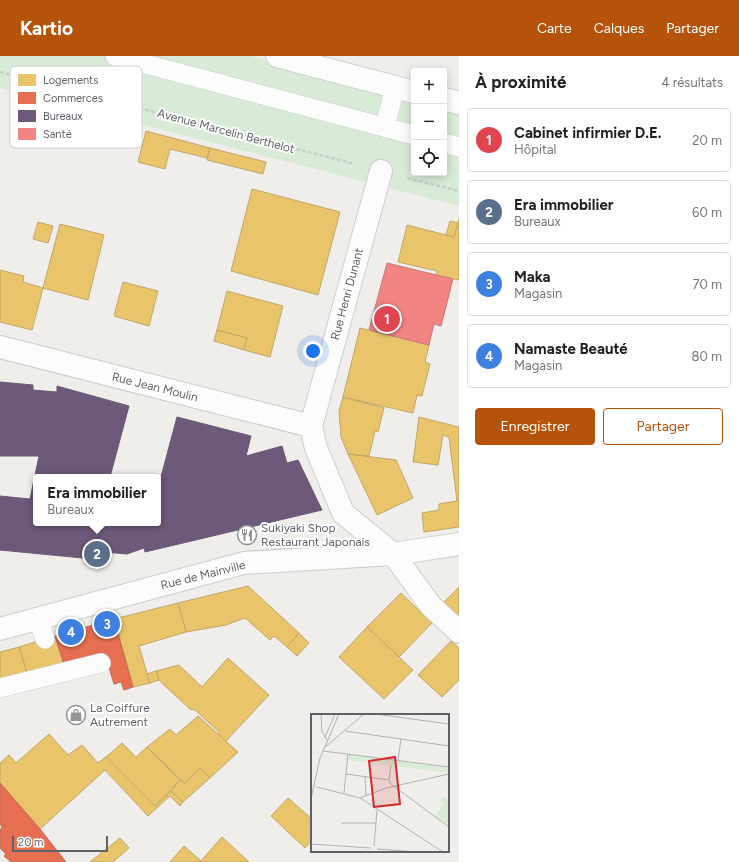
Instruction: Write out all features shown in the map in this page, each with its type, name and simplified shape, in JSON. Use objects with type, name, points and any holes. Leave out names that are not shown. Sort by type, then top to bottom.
[{"type":"street","points":[[277,56],[405,89]]},
{"type":"street","points":[[447,100],[459,103]]},
{"type":"street","name":"Rue Henri Dunant","points":[[381,171],[311,426],[316,448],[343,513],[393,554],[431,606],[459,632]]},
{"type":"street","name":"Rue Jean Moulin","points":[[0,347],[311,426]]},
{"type":"street","name":"Rue de Mainville","points":[[0,629],[42,629],[244,563],[393,554],[459,544]]},
{"type":"lane","points":[[115,56],[411,134]]},
{"type":"lane","points":[[385,127],[405,89]]},
{"type":"lane","points":[[447,144],[459,147]]},
{"type":"lane","points":[[0,688],[54,671],[101,663]]},
{"type":"path","name":"Avenue Marcelin Berthelot","points":[[0,72],[10,75]]},
{"type":"path","name":"Avenue Marcelin Berthelot","points":[[142,109],[359,165]]},
{"type":"green space","points":[[0,56],[250,56],[411,98],[411,176],[447,176],[447,107],[459,110],[459,206],[142,125],[142,66],[10,66],[10,91],[0,88]]},
{"type":"building: Logements","points":[[146,131],[210,148],[207,158],[170,149],[165,169],[138,162]]},
{"type":"building: Logements","points":[[210,148],[266,162],[263,174],[207,160]]},
{"type":"building: Logements","points":[[252,189],[340,212],[318,295],[231,271]]},
{"type":"building: Logements","points":[[459,219],[459,280],[436,275],[437,271],[398,262],[407,225],[454,237]]},
{"type":"building: Logements","points":[[450,221],[458,223],[454,237],[446,235]]},
{"type":"building: Logements","points":[[38,222],[53,226],[48,243],[33,239]]},
{"type":"building: Logements","points":[[60,224],[104,235],[88,300],[43,288]]},
{"type":"building: Logements","points":[[0,270],[24,276],[23,282],[43,288],[32,330],[0,322]]},
{"type":"building: Logements","points":[[123,282],[158,291],[149,326],[114,316]]},
{"type":"building: Logements","points":[[227,291],[283,306],[270,357],[244,350],[247,338],[217,330]]},
{"type":"building: Logements","points":[[360,328],[429,345],[425,362],[430,364],[422,396],[417,395],[413,413],[343,397]]},
{"type":"building: Logements","points":[[217,330],[247,338],[244,350],[214,341]]},
{"type":"building: Logements","points":[[343,397],[384,408],[378,432],[375,431],[369,456],[348,454],[341,437],[339,411]]},
{"type":"building: Logements","points":[[419,417],[459,427],[459,501],[457,501],[449,437],[443,435],[438,465],[413,462]]},
{"type":"building: Logements","points":[[348,454],[396,460],[413,498],[377,515]]},
{"type":"building: Logements","points":[[459,501],[459,527],[424,532],[422,513],[439,510],[439,504]]},
{"type":"building: Logements","points":[[248,586],[299,633],[287,647],[274,636],[270,640],[245,618],[226,625],[186,632],[178,603]]},
{"type":"building: Logements","points":[[459,587],[459,616],[444,602]]},
{"type":"building: Logements","points":[[401,593],[432,623],[399,657],[367,627]]},
{"type":"building: Logements","points":[[178,603],[186,632],[139,646],[150,683],[133,687],[114,619]]},
{"type":"building: Logements","points":[[367,627],[413,670],[384,699],[339,657]]},
{"type":"building: Logements","points":[[299,633],[309,643],[297,656],[287,647]]},
{"type":"building: Logements","points":[[55,636],[64,664],[27,673],[19,647]]},
{"type":"building: Logements","points":[[451,641],[459,648],[459,680],[442,697],[418,675]]},
{"type":"building: Logements","points":[[19,647],[27,673],[0,680],[0,652]]},
{"type":"building: Logements","points":[[228,658],[269,695],[226,741],[219,735],[219,732],[195,710],[190,709],[159,680],[156,671],[179,665],[202,687]]},
{"type":"building: Logements","points":[[156,671],[159,680],[150,683],[147,674]]},
{"type":"building: Logements","points":[[198,716],[238,752],[210,778],[200,768],[185,783],[147,747],[170,729],[176,735]]},
{"type":"building: Logements","points":[[49,734],[68,755],[82,745],[98,763],[106,757],[155,806],[171,791],[183,802],[180,806],[170,796],[148,816],[105,770],[40,829],[0,783],[0,763],[9,755],[16,763]]},
{"type":"building: Logements","points":[[122,743],[136,757],[147,747],[180,780],[155,806],[106,757]]},
{"type":"building: Logements","points":[[200,768],[210,778],[183,802],[171,791],[180,780],[185,783]]},
{"type":"building: Logements","points":[[288,798],[311,818],[311,841],[305,848],[271,816]]},
{"type":"building: Logements","points":[[222,837],[249,862],[200,862]]},
{"type":"building: Logements","points":[[120,838],[129,848],[113,862],[90,862]]},
{"type":"building: Logements","points":[[184,846],[201,861],[170,862]]},
{"type":"building: Commerces","points":[[114,619],[133,687],[124,690],[121,682],[114,684],[105,654],[64,664],[55,636]]},
{"type":"building: Commerces","points":[[0,783],[40,829],[66,862],[11,862],[4,856],[6,854],[0,848],[0,830],[2,827],[0,824]]},
{"type":"building: Bureaux","points":[[0,382],[33,385],[33,390],[57,392],[57,386],[129,406],[111,474],[35,474],[39,456],[0,456]]},
{"type":"building: Bureaux","points":[[177,417],[251,436],[246,456],[282,446],[287,463],[298,460],[322,510],[145,552],[144,548],[127,554],[104,552],[103,560],[0,550],[0,496],[30,499],[33,485],[33,526],[161,526],[161,477]]},
{"type":"building: Santé","points":[[387,263],[453,279],[441,326],[434,324],[429,345],[369,330]]},
{"type":"place","name":"Cabinet infirmier D.E.","points":[[387,319]]},
{"type":"place","name":"Sukiyaki Shop Restaurant Japonais","points":[[247,535]]},
{"type":"place","name":"Era immobilier","points":[[97,554]]},
{"type":"place","name":"Maka","points":[[107,624]]},
{"type":"place","name":"Namaste Beauté","points":[[71,632]]},
{"type":"place","name":"La Coiffure Autrement","points":[[76,715]]}]
